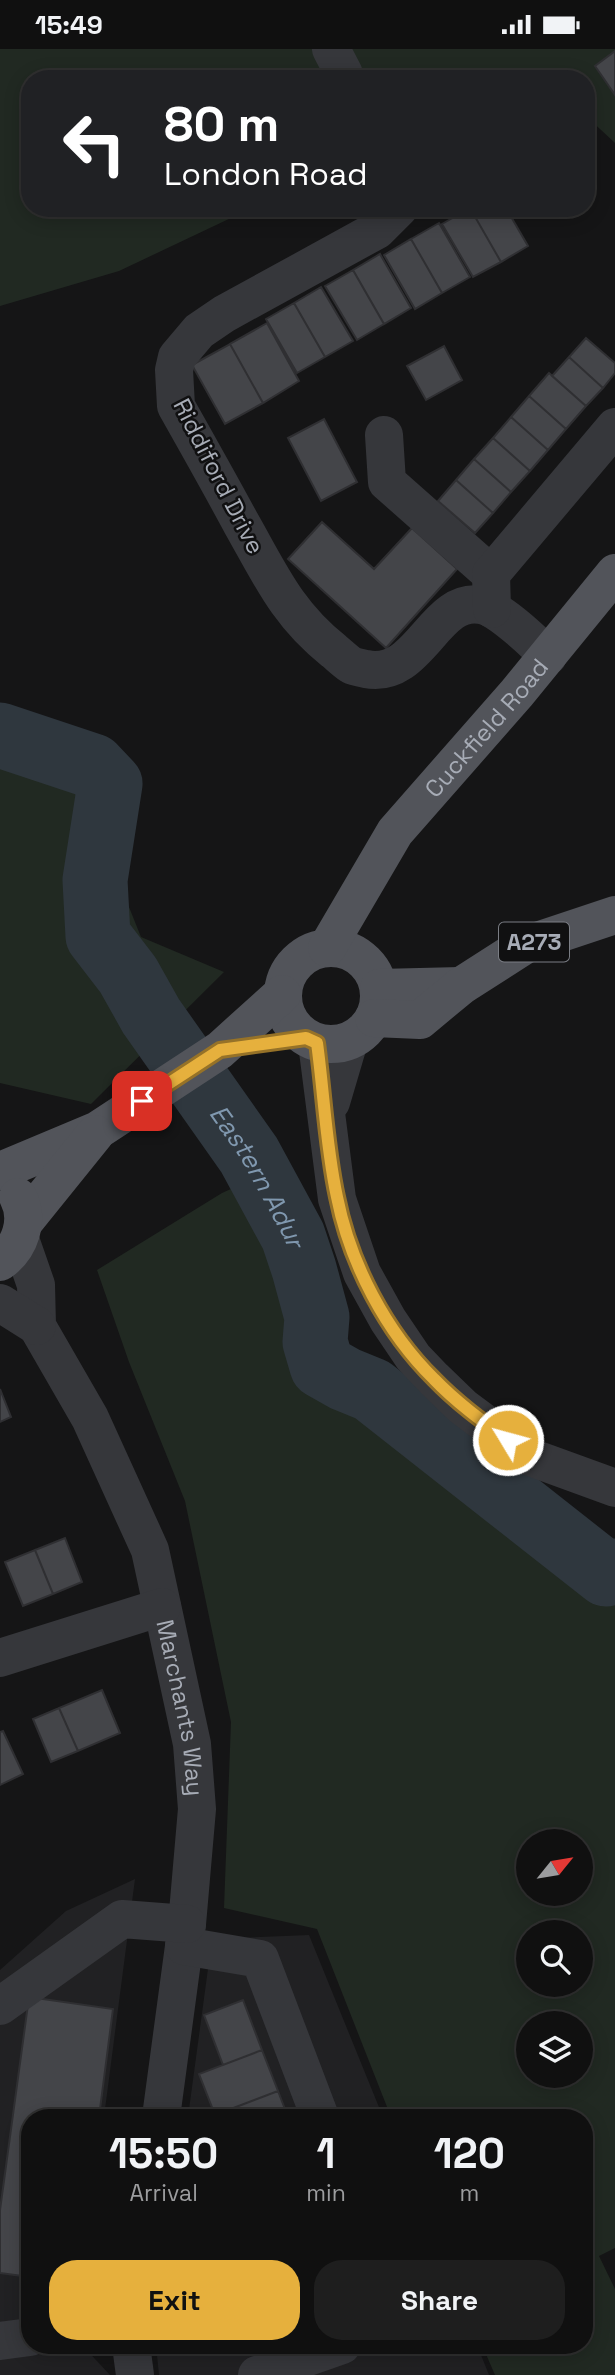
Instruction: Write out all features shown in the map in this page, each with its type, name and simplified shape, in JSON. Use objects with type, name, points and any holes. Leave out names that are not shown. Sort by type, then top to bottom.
[{"type":"main road","name":"Cuckfield Road","points":[[341,951],[362,886],[395,832],[548,656],[615,573]]},
{"type":"main road","name":"A273","points":[[220,1050],[345,1026],[420,1020],[461,986],[525,945],[615,915]]},
{"type":"main road","points":[[341,951],[376,974],[345,1026],[293,1026],[285,1011],[282,994],[286,977],[296,962],[310,952],[341,951]]},
{"type":"main road","name":"A273","points":[[0,1173],[98,1130],[220,1050],[282,994]]},
{"type":"main road","name":"A273","points":[[15,1241],[98,1130]]},
{"type":"main road","points":[[0,1173],[21,1202],[15,1241]]},
{"type":"street","points":[[331,49],[342,70]]},
{"type":"street","name":"Riddiford Drive","points":[[390,217],[377,230],[224,314],[199,331],[177,357],[174,370],[176,406],[285,601],[316,636],[352,666],[378,671],[400,664],[442,620],[454,611],[480,604],[492,592]]},
{"type":"street","points":[[492,592],[615,426]]},
{"type":"street","points":[[384,435],[387,482],[492,592],[548,656]]},
{"type":"street","points":[[345,1026],[327,1117],[337,1199],[351,1245],[376,1300],[413,1356],[463,1407],[530,1457],[615,1488]]},
{"type":"street","name":"Marchants Way","points":[[15,1241],[36,1286],[37,1326]]},
{"type":"street","name":"Marchants Way","points":[[0,1303],[37,1326],[90,1418],[149,1550],[192,1744],[197,1809],[186,1935],[162,2109]]},
{"type":"street","points":[[0,1658],[162,1607]]},
{"type":"street","points":[[0,2006],[122,1919],[186,1935],[260,1959],[317,2109]]},
{"type":"street","points":[[0,2341],[21,2338]]},
{"type":"street","points":[[132,2354],[135,2375]]},
{"type":"street","points":[[257,2375],[316,2354]]},
{"type":"shaded area","points":[[0,49],[615,49],[615,143],[595,124],[595,70],[21,70],[21,217],[233,217],[119,271],[0,306]]},
{"type":"shaded area","points":[[0,747],[14,772],[85,797],[141,937],[224,972],[91,1104],[0,1083]]},
{"type":"shaded area","points":[[260,1176],[313,1366],[408,1414],[561,1534],[615,1567],[615,2248],[599,2256],[615,2289],[615,2375],[495,2375],[486,2354],[593,2354],[593,2109],[388,2109],[317,1929],[224,1908],[231,1722],[185,1501],[129,1362],[97,1270],[222,1193]]},
{"type":"shaded area","points":[[135,1879],[105,2109],[21,2109],[21,2354],[90,2354],[110,2375],[0,2375],[0,1970],[66,1911]]},
{"type":"shaded area","points":[[309,1935],[380,2109],[189,2109],[212,1939]]},
{"type":"shaded area","points":[[157,2354],[481,2354],[489,2375],[159,2375]]},
{"type":"building","points":[[615,51],[615,95],[595,66]]},
{"type":"building","points":[[454,217],[475,217],[501,262],[473,277],[442,224]]},
{"type":"building","points":[[475,217],[511,217],[528,246],[501,262]]},
{"type":"building","points":[[439,223],[470,277],[442,293],[411,239]]},
{"type":"building","points":[[411,239],[442,293],[415,309],[384,255]]},
{"type":"building","points":[[380,254],[411,308],[384,324],[353,270]]},
{"type":"building","points":[[353,270],[384,324],[357,340],[325,286]]},
{"type":"building","points":[[321,287],[353,341],[325,357],[294,303]]},
{"type":"building","points":[[294,303],[325,357],[297,373],[266,319]]},
{"type":"building","points":[[267,323],[299,381],[263,403],[230,344]]},
{"type":"building","points":[[586,338],[615,363],[615,373],[603,388],[569,357]]},
{"type":"building","points":[[230,344],[263,403],[225,424],[192,365]]},
{"type":"building","points":[[444,346],[462,380],[426,400],[407,366]]},
{"type":"building","points":[[569,357],[603,388],[586,406],[552,376]]},
{"type":"building","points":[[549,373],[586,406],[566,429],[529,396]]},
{"type":"building","points":[[529,396],[566,429],[548,450],[511,417]]},
{"type":"building","points":[[511,417],[548,450],[530,471],[493,438]]},
{"type":"building","points":[[324,419],[357,482],[321,501],[288,438]]},
{"type":"building","points":[[493,438],[530,471],[511,492],[474,459]]},
{"type":"building","points":[[474,459],[511,492],[493,513],[456,480]]},
{"type":"building","points":[[456,480],[493,513],[475,533],[438,501]]},
{"type":"building","points":[[322,522],[374,569],[412,528],[457,569],[386,648],[288,559]]},
{"type":"building","points":[[0,1389],[11,1417],[0,1422]]},
{"type":"building","points":[[65,1538],[82,1582],[53,1594],[35,1550]]},
{"type":"building","points":[[35,1550],[53,1594],[23,1606],[5,1562]]},
{"type":"building","points":[[102,1690],[120,1733],[78,1751],[59,1708]]},
{"type":"building","points":[[59,1708],[78,1751],[51,1762],[33,1719]]},
{"type":"building","points":[[3,1731],[23,1774],[0,1785],[0,1732]]},
{"type":"building","points":[[29,1997],[113,2009],[100,2109],[21,2109],[21,2276],[0,2273],[0,2210]]},
{"type":"building","points":[[243,2000],[262,2050],[223,2065],[204,2015]]},
{"type":"building","points":[[262,2050],[278,2091],[231,2109],[213,2109],[199,2074]]},
{"type":"building","points":[[278,2091],[285,2109],[231,2109]]},
{"type":"waterway","name":"Eastern Adur","points":[[0,735],[93,766],[110,784],[95,880],[98,936],[128,975],[151,1016],[249,1155],[293,1236],[317,1317],[315,1342],[322,1366],[372,1390],[606,1574],[615,1571]]},
{"type":"route","points":[[142,1101],[220,1050],[306,1038],[317,1043],[337,1199],[362,1273],[388,1320],[433,1379],[463,1407],[508,1440]]}]
